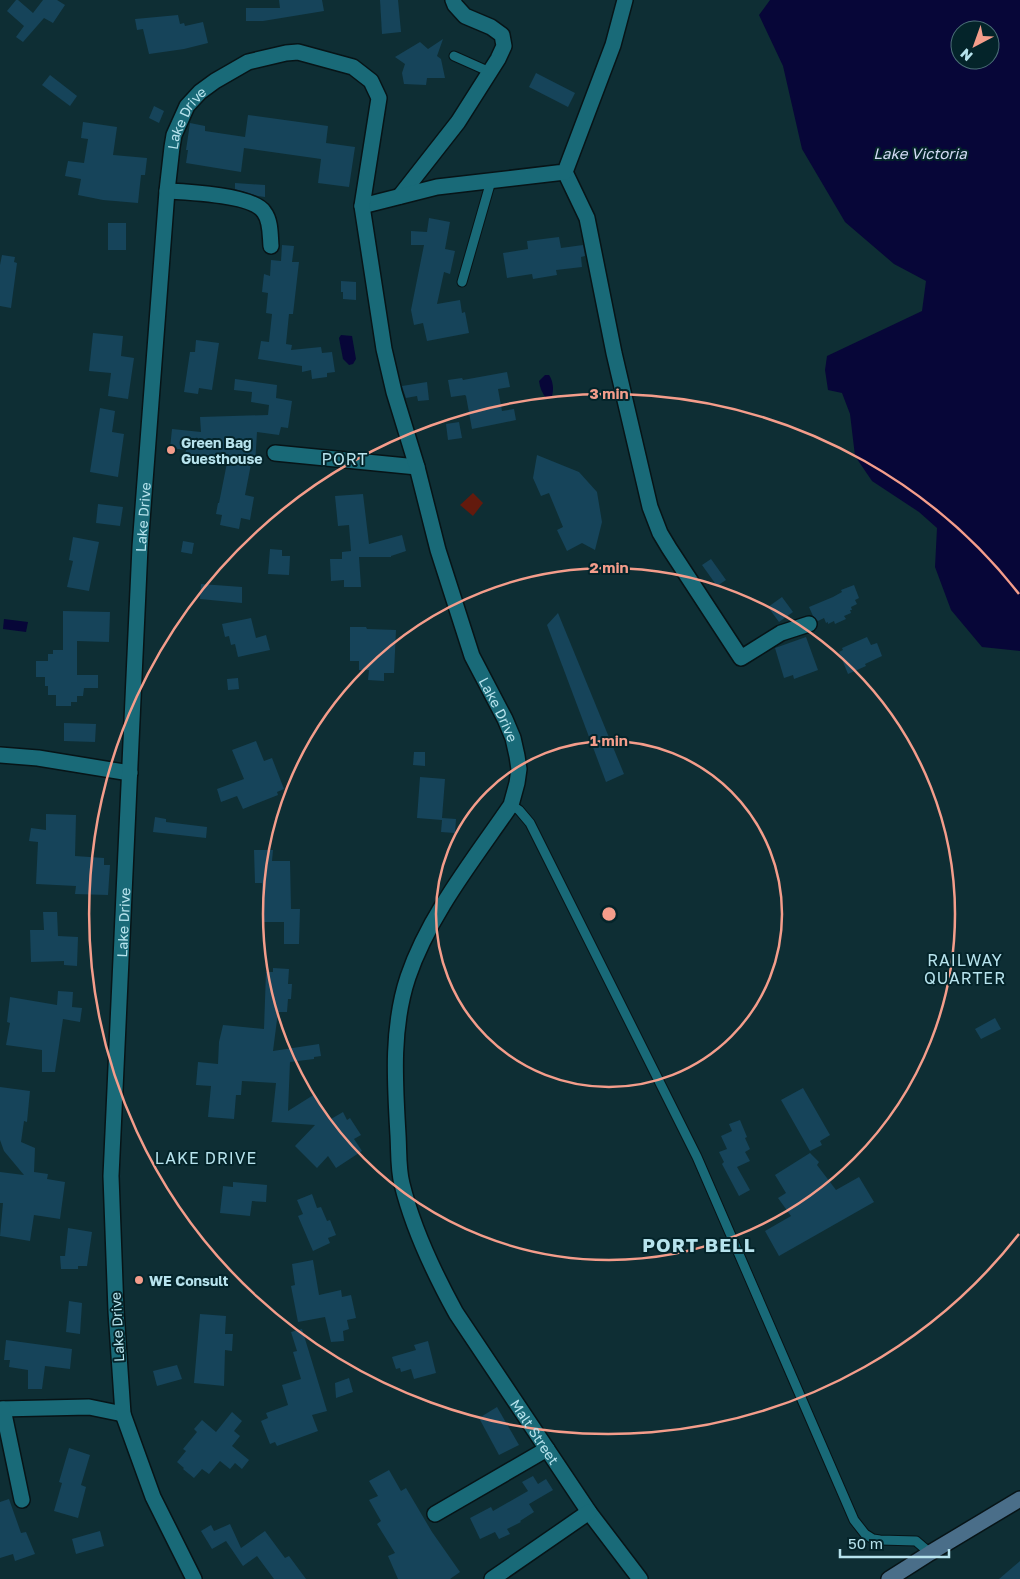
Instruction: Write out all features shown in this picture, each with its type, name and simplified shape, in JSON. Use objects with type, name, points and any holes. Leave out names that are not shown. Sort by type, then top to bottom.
[{"type":"main road","points":[[889,1579],[930,1552],[1020,1499]]},
{"type":"street","points":[[400,196],[458,122],[504,46],[502,35],[491,27],[465,16],[455,5],[454,0]]},
{"type":"street","points":[[625,0],[613,45],[566,172],[587,218],[614,353],[650,507],[660,533],[740,658],[781,633],[809,624]]},
{"type":"street","name":"Lake Drive","points":[[194,1579],[152,1497],[123,1414],[116,1311],[111,1176],[140,547],[174,135],[187,106],[200,92],[215,81],[248,62],[286,53],[298,52],[353,67],[371,81],[379,98],[362,206],[384,348],[394,392],[417,467],[438,550],[472,656],[513,738],[519,769],[511,805],[436,916],[408,977],[401,1006],[395,1069],[401,1182],[414,1223],[438,1280]]},
{"type":"street","points":[[362,206],[437,187],[566,172]]},
{"type":"street","points":[[168,191],[242,199],[259,206],[265,213],[271,246]]},
{"type":"street","points":[[275,453],[417,467]]},
{"type":"street","points":[[0,755],[38,758],[130,773]]},
{"type":"street","name":"Malt Street","points":[[438,1280],[456,1314],[546,1449],[589,1512],[640,1579]]},
{"type":"street","points":[[22,1500],[1,1409],[89,1407],[123,1414]]},
{"type":"street","points":[[435,1514],[546,1449]]},
{"type":"street","points":[[492,1579],[589,1512]]},
{"type":"lane","points":[[454,56],[490,72]]},
{"type":"lane","points":[[462,282],[491,181]]},
{"type":"lane","points":[[511,805],[519,810],[530,823],[697,1158],[854,1520],[865,1534],[873,1539],[916,1541],[930,1552]]},
{"type":"shaded area","points":[[473,493],[483,503],[473,516],[460,505]]},
{"type":"water","name":"Lake Victoria","points":[[770,0],[1020,0],[1020,651],[982,647],[951,610],[935,567],[937,528],[919,512],[872,481],[855,456],[850,414],[842,393],[828,390],[825,370],[827,356],[922,311],[926,281],[894,264],[845,222],[802,149],[783,66],[759,15]]},
{"type":"water","points":[[341,335],[352,336],[356,359],[353,364],[349,365],[343,359],[339,338]]},
{"type":"water","points":[[545,375],[549,375],[553,388],[552,396],[546,398],[541,390],[539,381]]},
{"type":"water","points":[[4,619],[28,622],[26,632],[3,629]]},
{"type":"building","points":[[16,0],[33,13],[43,0],[57,0],[65,5],[53,23],[44,18],[23,42],[16,37],[24,26],[7,11]]},
{"type":"building","points":[[279,0],[322,0],[324,11],[263,21],[246,21],[246,8],[280,8]]},
{"type":"building","points":[[380,0],[398,0],[401,32],[382,34]]},
{"type":"building","points":[[178,15],[180,24],[184,23],[185,26],[203,22],[208,43],[149,54],[143,29],[137,30],[135,19]]},
{"type":"building","points":[[443,39],[437,56],[441,59],[445,78],[427,78],[426,85],[404,84],[402,73],[405,64],[395,57],[420,42],[428,49]]},
{"type":"building","points":[[536,73],[575,93],[568,107],[529,87]]},
{"type":"building","points":[[50,75],[77,96],[70,106],[42,85]]},
{"type":"building","points":[[154,106],[164,111],[159,123],[149,118]]},
{"type":"building","points":[[248,115],[328,126],[326,143],[355,147],[349,187],[318,183],[321,159],[244,148],[241,172],[186,163],[190,123],[205,126],[205,131],[245,137]]},
{"type":"building","points":[[83,122],[117,127],[113,155],[147,158],[145,175],[141,175],[138,203],[103,200],[78,195],[81,179],[65,176],[68,161],[84,163],[88,139],[81,138]]},
{"type":"building","points":[[235,183],[265,185],[265,197],[235,189]]},
{"type":"building","points":[[429,218],[450,222],[445,249],[455,251],[450,274],[444,272],[437,304],[460,300],[462,313],[465,312],[469,333],[427,341],[423,323],[414,325],[411,310],[424,245],[411,245],[411,231],[427,232]]},
{"type":"building","points":[[108,223],[126,223],[126,250],[108,250]]},
{"type":"building","points":[[559,237],[561,248],[583,245],[585,256],[581,257],[582,267],[556,270],[557,275],[533,279],[532,274],[507,278],[503,253],[528,249],[527,241]]},
{"type":"building","points":[[282,245],[294,246],[292,262],[299,262],[293,314],[289,314],[286,344],[292,345],[291,350],[321,347],[322,353],[332,352],[335,372],[327,373],[327,377],[312,379],[311,370],[302,372],[302,366],[258,359],[261,341],[269,342],[272,314],[266,313],[268,293],[262,292],[264,274],[270,276],[271,260],[281,261]]},
{"type":"building","points":[[2,255],[15,257],[14,262],[17,263],[11,308],[0,306],[0,265]]},
{"type":"building","points":[[341,281],[356,282],[356,300],[343,299]]},
{"type":"building","points":[[93,333],[123,336],[121,356],[134,358],[128,399],[108,396],[111,373],[89,371]]},
{"type":"building","points":[[196,340],[219,343],[212,390],[199,388],[198,394],[184,392],[190,352],[195,352]]},
{"type":"building","points":[[507,372],[510,387],[498,389],[502,411],[514,409],[516,420],[472,429],[466,396],[451,397],[448,380],[462,378],[463,380]]},
{"type":"building","points":[[235,379],[277,385],[276,398],[292,401],[288,428],[281,427],[279,435],[257,432],[255,465],[251,464],[245,495],[254,497],[250,520],[241,518],[239,529],[220,525],[222,515],[216,514],[228,458],[185,455],[186,450],[170,448],[172,429],[201,432],[200,417],[268,415],[269,405],[251,402],[252,392],[234,390]]},
{"type":"building","points":[[427,382],[429,400],[418,401],[417,396],[406,398],[402,386]]},
{"type":"building","points":[[100,408],[115,411],[112,432],[124,434],[118,477],[90,472]]},
{"type":"building","points":[[459,422],[462,438],[448,440],[446,424]]},
{"type":"building","points":[[537,455],[579,472],[597,492],[602,522],[595,550],[582,543],[567,551],[557,530],[563,527],[549,493],[541,496],[533,478]]},
{"type":"building","points":[[363,494],[369,544],[402,535],[406,551],[391,557],[359,557],[361,587],[344,587],[344,580],[331,581],[330,559],[342,559],[342,552],[351,551],[349,525],[338,526],[335,496]]},
{"type":"building","points":[[98,504],[123,507],[120,526],[96,523]]},
{"type":"building","points":[[73,537],[99,542],[89,591],[67,587],[73,561],[69,560]]},
{"type":"building","points":[[183,541],[194,543],[192,554],[181,552]]},
{"type":"building","points":[[270,549],[282,550],[282,556],[290,556],[289,575],[268,574]]},
{"type":"building","points":[[711,559],[726,580],[717,586],[702,565]]},
{"type":"building","points":[[201,584],[242,587],[242,603],[200,599]]},
{"type":"building","points":[[854,585],[859,598],[855,600],[857,604],[851,607],[851,613],[844,616],[846,619],[835,624],[834,621],[828,624],[824,618],[818,621],[813,616],[809,607],[833,597],[842,592],[841,590]]},
{"type":"building","points":[[782,597],[793,612],[779,622],[768,607]]},
{"type":"building","points":[[63,611],[110,612],[109,642],[77,641],[77,675],[98,675],[98,688],[84,688],[83,696],[77,696],[77,702],[71,702],[71,706],[56,706],[56,695],[48,695],[45,677],[36,677],[36,661],[48,661],[48,654],[53,654],[53,650],[63,650]]},
{"type":"building","points":[[558,613],[624,774],[606,782],[547,625]]},
{"type":"building","points":[[251,618],[256,638],[266,635],[270,650],[238,657],[235,644],[231,645],[229,636],[225,637],[222,624]]},
{"type":"building","points":[[350,627],[396,630],[394,673],[384,673],[384,681],[368,680],[369,670],[359,670],[359,661],[350,661]]},
{"type":"building","points":[[806,637],[818,670],[794,679],[793,675],[784,678],[775,648]]},
{"type":"building","points":[[867,637],[871,645],[877,643],[882,656],[848,674],[839,652],[843,650],[842,648]]},
{"type":"building","points":[[238,678],[239,689],[228,690],[227,679]]},
{"type":"building","points":[[64,723],[96,724],[95,742],[64,741]]},
{"type":"building","points":[[256,741],[264,761],[272,758],[284,789],[277,792],[278,795],[243,809],[237,796],[221,802],[217,789],[244,779],[232,750]]},
{"type":"building","points":[[414,752],[425,752],[425,766],[413,765]]},
{"type":"building","points":[[420,777],[445,779],[442,818],[456,819],[455,833],[441,832],[442,820],[417,818]]},
{"type":"building","points":[[46,814],[76,815],[75,856],[104,858],[104,865],[110,865],[108,895],[75,894],[76,886],[36,884],[38,842],[29,841],[31,828],[46,830]]},
{"type":"building","points":[[155,817],[166,819],[166,822],[207,827],[206,838],[153,832]]},
{"type":"building","points":[[254,850],[273,850],[272,861],[290,861],[291,909],[300,909],[299,944],[284,944],[284,922],[263,922],[264,902],[262,903],[262,883],[255,883]]},
{"type":"building","points":[[43,912],[57,912],[58,936],[78,937],[77,966],[64,965],[64,961],[31,962],[30,930],[44,930]]},
{"type":"building","points":[[273,968],[289,969],[288,984],[292,984],[291,999],[288,999],[287,1012],[278,1012],[273,1051],[319,1044],[321,1056],[314,1057],[314,1059],[290,1062],[288,1111],[315,1094],[331,1119],[343,1112],[347,1120],[350,1118],[361,1135],[354,1139],[362,1151],[336,1168],[328,1156],[317,1168],[295,1146],[315,1125],[271,1122],[276,1083],[242,1081],[241,1095],[236,1095],[234,1119],[208,1117],[211,1086],[196,1085],[198,1062],[218,1064],[219,1042],[223,1025],[264,1029],[266,972],[273,972]]},
{"type":"building","points":[[58,991],[73,992],[72,1007],[82,1008],[80,1022],[63,1019],[55,1072],[42,1072],[42,1050],[6,1045],[10,1023],[7,1022],[10,997],[57,1005]]},
{"type":"building","points":[[995,1018],[1001,1029],[981,1039],[975,1029]]},
{"type":"building","points":[[0,1087],[30,1091],[27,1122],[24,1121],[21,1142],[35,1148],[34,1172],[48,1174],[47,1179],[65,1182],[60,1219],[34,1215],[30,1241],[0,1236],[3,1203],[0,1203],[0,1172],[24,1175],[4,1151],[0,1140]]},
{"type":"building","points":[[803,1088],[830,1135],[820,1141],[822,1145],[810,1151],[781,1100]]},
{"type":"building","points":[[740,1120],[750,1149],[745,1152],[750,1161],[737,1167],[750,1190],[739,1196],[722,1164],[724,1162],[719,1152],[727,1149],[721,1136],[732,1131],[729,1124]]},
{"type":"building","points":[[810,1153],[819,1162],[817,1165],[836,1190],[859,1177],[874,1202],[779,1256],[765,1231],[791,1216],[778,1198],[786,1193],[775,1175]]},
{"type":"building","points":[[233,1182],[267,1185],[266,1202],[252,1201],[250,1216],[220,1213],[223,1186],[233,1187]]},
{"type":"building","points":[[312,1194],[317,1208],[321,1207],[327,1221],[330,1220],[336,1235],[328,1238],[330,1243],[313,1251],[298,1216],[303,1214],[297,1200]]},
{"type":"building","points":[[68,1228],[92,1232],[87,1266],[78,1266],[78,1269],[61,1269],[60,1256],[65,1256]]},
{"type":"building","points":[[313,1260],[319,1295],[341,1290],[342,1297],[351,1295],[356,1318],[347,1320],[349,1329],[343,1331],[344,1341],[331,1342],[325,1317],[298,1322],[291,1286],[295,1285],[292,1264]]},
{"type":"building","points":[[69,1301],[82,1303],[80,1334],[66,1332]]},
{"type":"building","points":[[200,1314],[226,1316],[225,1334],[233,1334],[232,1351],[225,1350],[224,1386],[194,1383]]},
{"type":"building","points":[[302,1329],[327,1411],[312,1415],[318,1431],[277,1446],[275,1442],[270,1444],[261,1421],[268,1418],[266,1413],[288,1405],[282,1385],[301,1379],[293,1352],[297,1351],[291,1332]]},
{"type":"building","points":[[6,1340],[72,1349],[70,1369],[45,1366],[42,1389],[28,1389],[28,1370],[9,1367],[10,1360],[4,1360]]},
{"type":"building","points":[[428,1341],[436,1373],[414,1379],[411,1369],[401,1372],[400,1368],[396,1369],[392,1357],[416,1350],[414,1345]]},
{"type":"building","points":[[177,1365],[182,1379],[157,1386],[153,1371]]},
{"type":"building","points":[[349,1378],[353,1392],[336,1398],[335,1383]]},
{"type":"building","points":[[497,1407],[519,1445],[499,1455],[479,1418]]},
{"type":"building","points":[[232,1412],[242,1421],[234,1431],[240,1436],[232,1446],[249,1460],[242,1469],[235,1463],[230,1469],[220,1461],[209,1474],[202,1469],[194,1478],[177,1462],[186,1451],[183,1449],[197,1432],[194,1429],[202,1420],[216,1432]]},
{"type":"building","points":[[69,1448],[90,1455],[81,1485],[86,1487],[78,1518],[54,1511],[62,1483],[59,1482]]},
{"type":"building","points":[[389,1470],[401,1491],[406,1488],[432,1532],[460,1572],[450,1579],[398,1579],[388,1556],[395,1553],[377,1524],[381,1521],[369,1500],[378,1496],[369,1481]]},
{"type":"building","points":[[533,1476],[538,1484],[546,1479],[553,1490],[529,1504],[534,1512],[521,1522],[507,1529],[510,1534],[499,1539],[495,1532],[480,1539],[470,1518],[491,1507],[493,1511],[528,1491],[522,1482]]},
{"type":"building","points":[[9,1499],[21,1533],[26,1532],[35,1554],[15,1561],[13,1554],[0,1558],[0,1502]]},
{"type":"building","points":[[230,1524],[241,1548],[265,1531],[285,1558],[289,1556],[306,1579],[274,1579],[257,1556],[243,1566],[226,1541],[212,1549],[201,1531],[211,1525],[214,1531]]},
{"type":"building","points":[[100,1531],[104,1546],[76,1554],[72,1539]]},
{"type":"building","points":[[1020,1561],[1020,1579],[999,1579]]},
{"type":"place","name":"Green Bag Guesthouse","points":[[171,450]]},
{"type":"place","name":"WE Consult","points":[[139,1280]]},
{"type":"district","name":"PORT","points":[[345,459]]},
{"type":"district","name":"RAILWAY QUARTER","points":[[965,969]]},
{"type":"district","name":"LAKE DRIVE","points":[[206,1158]]},
{"type":"district","name":"PORT BELL","points":[[699,1244]]}]
